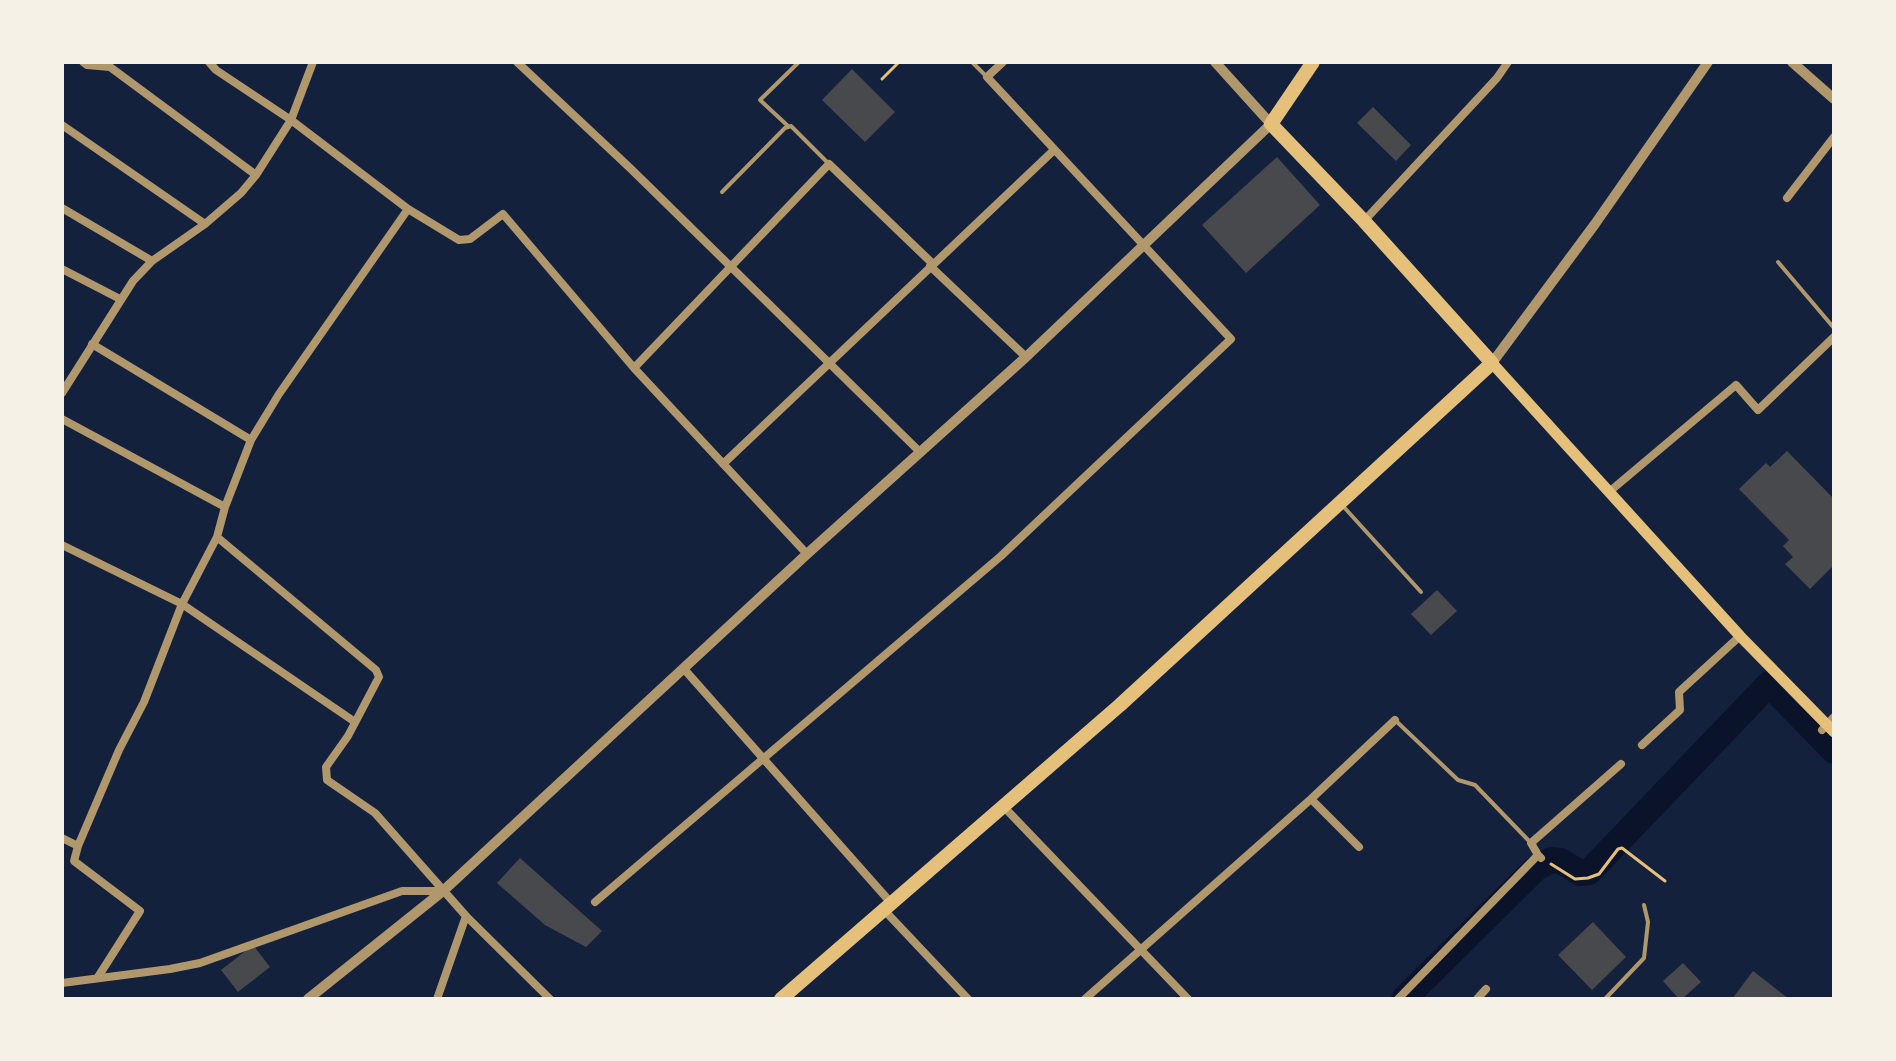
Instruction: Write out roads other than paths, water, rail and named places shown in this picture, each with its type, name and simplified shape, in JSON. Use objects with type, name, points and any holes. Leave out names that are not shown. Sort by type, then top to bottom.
[{"type":"highway","points":[[781,999],[1120,705],[1492,363],[1364,221],[1271,124],[1313,62]]},
{"type":"main road","points":[[1492,363],[1740,636],[1829,726]]},
{"type":"street","points":[[83,62],[110,67],[256,175]]},
{"type":"street","points":[[209,62],[408,209],[459,240],[470,239],[503,214],[634,368],[807,554]]},
{"type":"street","points":[[62,393],[120,299],[152,261],[205,224],[241,193],[256,175],[291,120],[313,62]]},
{"type":"street","points":[[517,62],[920,452]]},
{"type":"street","points":[[595,902],[1001,556],[1231,339],[987,77],[1003,62]]},
{"type":"street","points":[[308,999],[443,891],[807,554],[1026,357],[1271,124],[1215,62]]},
{"type":"street","points":[[1364,221],[1497,78],[1508,62]]},
{"type":"street","points":[[1492,363],[1595,224],[1708,62]]},
{"type":"street","points":[[1792,62],[1834,99]]},
{"type":"street","points":[[62,125],[205,224]]},
{"type":"street","points":[[1787,198],[1834,137]]},
{"type":"street","points":[[723,464],[1053,151]]},
{"type":"street","points":[[634,368],[829,164],[1026,357]]},
{"type":"street","points":[[62,208],[152,261]]},
{"type":"street","points":[[98,977],[140,911],[74,861],[78,846],[119,750],[144,702],[182,604],[217,537],[251,440],[279,394],[408,209]]},
{"type":"street","points":[[62,269],[120,299]]},
{"type":"street","points":[[1609,492],[1736,385],[1758,410],[1834,337]]},
{"type":"street","points":[[92,344],[251,440]]},
{"type":"street","points":[[62,368],[74,373]]},
{"type":"street","points":[[62,419],[225,507]]},
{"type":"street","points":[[217,537],[376,670],[379,677],[326,767],[327,780],[375,813],[466,916],[550,999]]},
{"type":"street","points":[[62,545],[182,604],[355,722]]},
{"type":"street","points":[[1642,745],[1680,710],[1679,692],[1740,636]]},
{"type":"street","points":[[684,669],[764,758],[968,999]]},
{"type":"street","points":[[1085,999],[1311,799],[1395,720]]},
{"type":"street","points":[[1398,999],[1539,857],[1531,843],[1621,764]]},
{"type":"street","points":[[1311,799],[1359,847]]},
{"type":"street","points":[[1003,806],[1188,999]]},
{"type":"street","points":[[62,838],[78,846]]},
{"type":"street","points":[[62,983],[200,963],[402,891],[443,891]]},
{"type":"street","points":[[437,999],[466,916]]},
{"type":"street","points":[[1477,999],[1486,989]]},
{"type":"lane","points":[[799,62],[760,100],[829,164]]},
{"type":"lane","points":[[972,62],[987,77]]},
{"type":"lane","points":[[722,192],[788,126]]},
{"type":"lane","points":[[1778,262],[1834,328]]},
{"type":"lane","points":[[1340,503],[1421,592]]},
{"type":"lane","points":[[1395,720],[1458,780],[1475,785],[1531,843]]},
{"type":"lane","points":[[1605,999],[1644,958],[1648,922],[1644,905]]},
{"type":"waterway","points":[[1404,999],[1535,869],[1551,860],[1561,861],[1580,873],[1589,872],[1769,684],[1834,751]]}]
